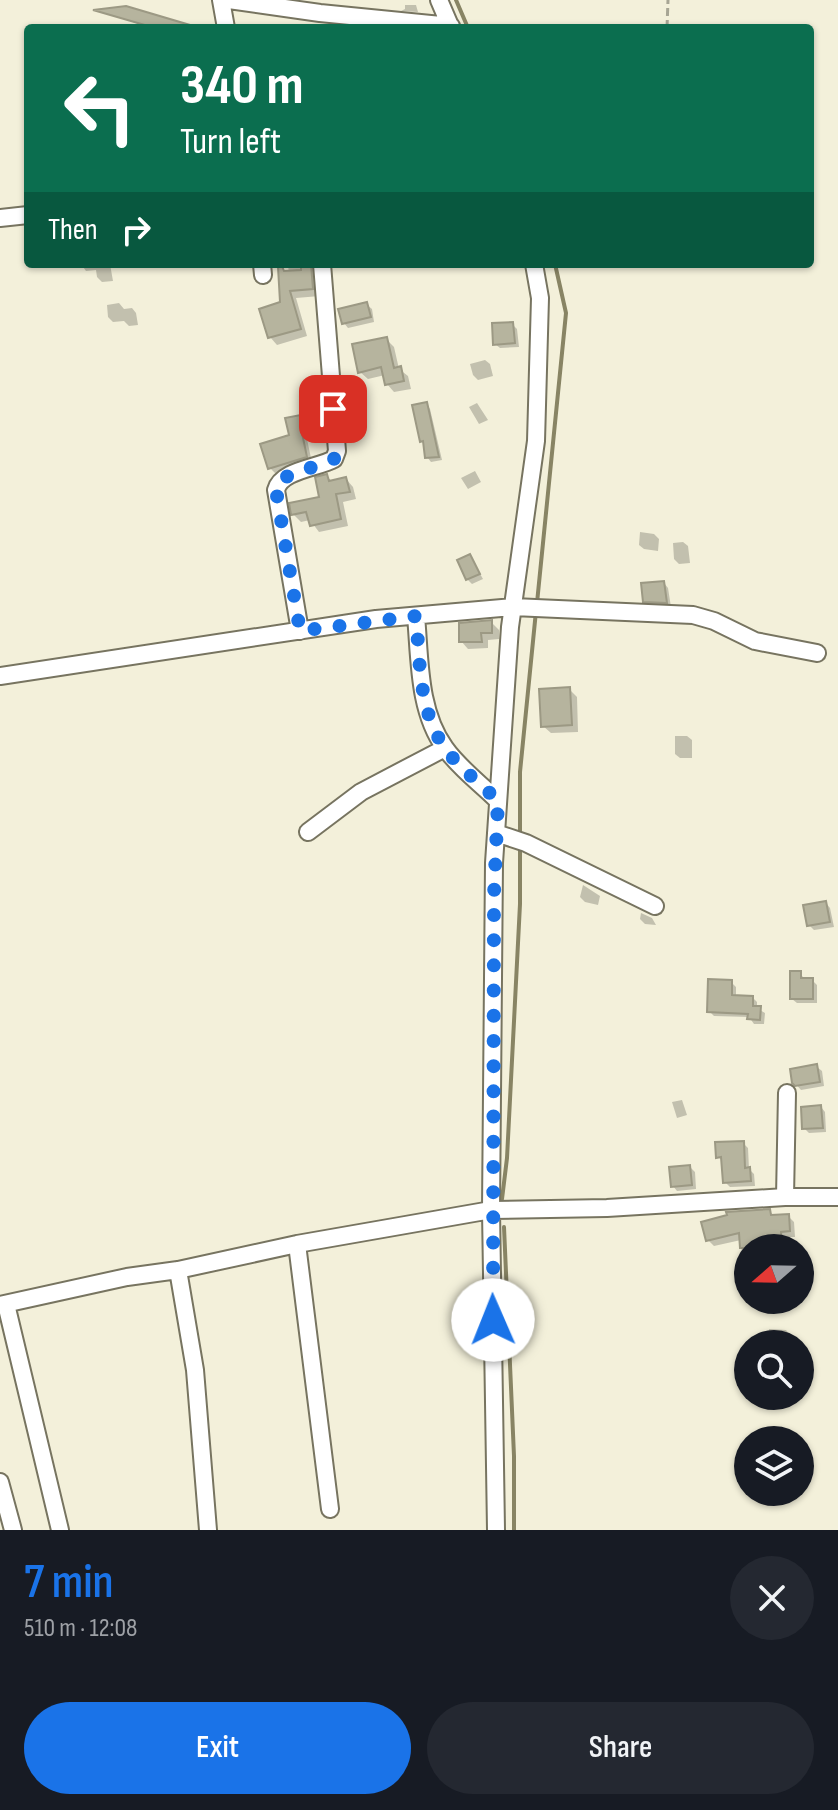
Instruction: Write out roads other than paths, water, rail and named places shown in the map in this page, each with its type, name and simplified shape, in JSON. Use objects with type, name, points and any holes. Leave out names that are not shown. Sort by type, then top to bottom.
[{"type":"street","points":[[221,0],[225,24]]},
{"type":"street","points":[[229,0],[321,7],[432,24]]},
{"type":"street","points":[[439,0],[450,24]]},
{"type":"street","points":[[0,218],[24,215]]},
{"type":"street","points":[[300,631],[276,490],[283,478],[325,464],[334,459],[337,451],[322,268]]},
{"type":"street","points":[[496,1530],[491,1210],[498,801],[525,608],[536,441],[540,298],[535,268]]},
{"type":"street","points":[[0,676],[300,631],[416,616],[525,608],[693,615],[714,621],[755,641],[817,653]]},
{"type":"street","points":[[416,616],[422,687],[433,727],[445,748],[498,801]]},
{"type":"street","points":[[308,832],[361,792],[445,748]]},
{"type":"street","points":[[499,834],[526,843],[655,906]]},
{"type":"street","points":[[785,1197],[787,1093]]},
{"type":"street","points":[[60,1530],[3,1304],[297,1244],[491,1210],[838,1197]]},
{"type":"street","points":[[297,1244],[330,1509]]},
{"type":"street","points":[[178,1270],[195,1370],[208,1530]]},
{"type":"street","points":[[0,1482],[13,1530]]},
{"type":"waterway","points":[[456,0],[466,24]]},
{"type":"waterway","points":[[537,603],[566,313],[556,268]]},
{"type":"waterway","points":[[520,838],[520,772],[536,611]]},
{"type":"waterway","points":[[502,1199],[507,1158],[520,904],[520,847]]},
{"type":"waterway","points":[[504,1227],[514,1456],[514,1530]]}]
